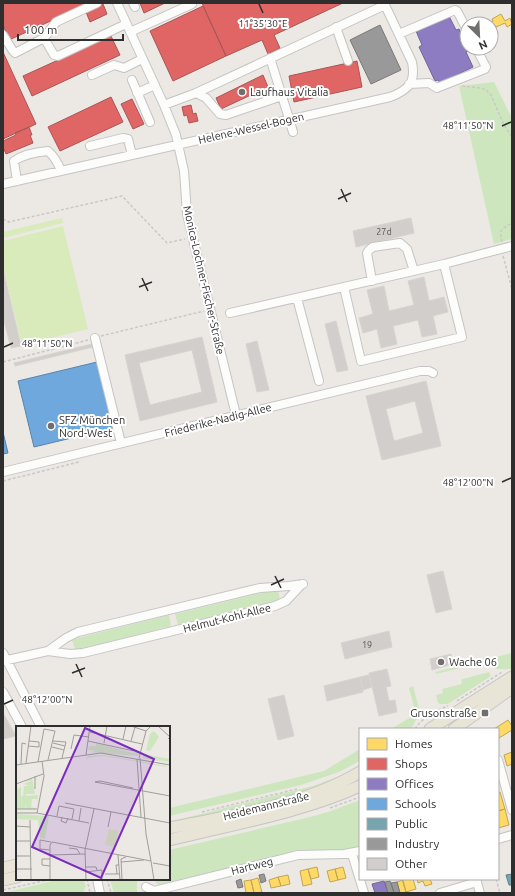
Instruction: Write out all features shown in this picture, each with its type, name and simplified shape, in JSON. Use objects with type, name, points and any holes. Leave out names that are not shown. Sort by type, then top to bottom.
[{"type":"main road","points":[[432,728],[508,674]]},
{"type":"main road","points":[[455,728],[512,688]]},
{"type":"main road","name":"Heidemannstraße","points":[[170,828],[295,800],[320,792],[359,773]]},
{"type":"main road","name":"Heidemannstraße","points":[[170,840],[310,806],[359,786]]},
{"type":"main road","points":[[3,868],[16,865]]},
{"type":"main road","points":[[3,880],[16,877]]},
{"type":"street","points":[[3,35],[15,53],[44,38],[56,22],[97,3]]},
{"type":"street","name":"Monica-Lochner-Fischer-Straße","points":[[116,3],[173,126],[184,171],[187,214],[236,415]]},
{"type":"street","points":[[130,32],[192,4]]},
{"type":"street","points":[[164,105],[196,93],[385,4],[412,62],[414,71],[410,84],[428,83],[437,88],[485,69],[486,67],[480,56]]},
{"type":"street","points":[[399,34],[455,10],[460,16]]},
{"type":"street","points":[[44,38],[54,55],[58,56],[126,24]]},
{"type":"street","points":[[336,27],[348,61]]},
{"type":"street","points":[[270,58],[293,132]]},
{"type":"street","points":[[92,75],[114,65],[124,68],[142,59]]},
{"type":"street","points":[[132,80],[150,122]]},
{"type":"street","name":"Helene-Wessel-Bogen","points":[[3,184],[390,97],[403,92],[410,84]]},
{"type":"street","points":[[137,93],[155,85]]},
{"type":"street","points":[[196,93],[206,98],[220,114],[226,115],[282,96]]},
{"type":"street","points":[[90,146],[123,138],[128,139],[132,155]]},
{"type":"street","points":[[17,181],[14,161],[20,157],[38,152],[48,151],[58,164],[61,171]]},
{"type":"street","points":[[372,281],[367,253],[369,250],[374,248],[400,243],[407,249],[414,271]]},
{"type":"street","points":[[230,314],[444,264],[512,246]]},
{"type":"street","points":[[344,288],[361,361],[462,337],[444,264]]},
{"type":"street","points":[[297,298],[319,381]]},
{"type":"street","points":[[95,338],[121,443]]},
{"type":"street","name":"Friederike-Nadig-Allee","points":[[3,472],[420,371],[429,371],[433,373]]},
{"type":"street","name":"Helmut-Kohl-Allee","points":[[4,658],[48,650],[70,654],[83,653],[276,606],[289,598],[303,584],[260,588],[78,632],[48,650]]},
{"type":"street","points":[[4,658],[41,726]]},
{"type":"street","points":[[3,692],[21,726]]},
{"type":"street","points":[[499,768],[501,783],[512,810]]},
{"type":"street","points":[[499,839],[512,835]]},
{"type":"street","points":[[356,852],[359,867]]},
{"type":"street","name":"Hartweg","points":[[146,887],[154,891],[298,855],[356,852]]},
{"type":"street","points":[[97,880],[100,893]]},
{"type":"street","points":[[361,880],[364,893]]},
{"type":"street","points":[[440,893],[476,881],[480,893]]},
{"type":"path","points":[[459,86],[481,88],[486,90],[491,96],[503,123],[512,137]]},
{"type":"path","points":[[3,219],[9,222],[122,196],[167,244],[193,237]]},
{"type":"path","points":[[512,223],[502,228],[500,233],[501,249],[512,289]]},
{"type":"path","points":[[3,362],[210,310]]},
{"type":"path","points":[[454,702],[495,675],[508,674]]},
{"type":"path","points":[[416,728],[420,723],[442,708],[448,706]]},
{"type":"path","name":"Heidemannstraße","points":[[199,812],[303,788]]},
{"type":"path","points":[[3,890],[48,880]]},
{"type":"path","points":[[87,880],[90,893]]},
{"type":"path","points":[[107,880],[111,893]]},
{"type":"path","points":[[496,880],[500,893]]},
{"type":"green space","points":[[494,82],[512,118],[512,239],[494,244],[459,86]]},
{"type":"green space","points":[[62,218],[63,223],[3,238],[3,232]]},
{"type":"green space","points":[[63,226],[88,329],[22,345],[3,266],[3,241]]},
{"type":"green space","points":[[274,590],[278,591],[280,599],[275,602],[178,625],[175,614]]},
{"type":"green space","points":[[169,615],[171,626],[82,649],[75,649],[72,640],[81,637]]},
{"type":"green space","points":[[512,653],[511,669],[496,669],[489,661],[436,674],[435,672]]},
{"type":"green space","points":[[489,672],[491,676],[451,702],[447,704],[438,703],[436,695],[443,693],[442,689],[462,684],[461,680],[463,679]]},
{"type":"green space","points":[[413,686],[421,716],[416,720],[412,728],[393,728],[416,714],[409,688]]},
{"type":"green space","points":[[359,750],[359,762],[339,772],[301,785],[170,816],[170,808],[324,771]]},
{"type":"green space","points":[[359,767],[359,768],[338,779],[291,797],[170,825],[170,822],[313,786],[348,773]]},
{"type":"green space","points":[[359,800],[359,847],[346,850],[290,853],[159,885],[155,880],[170,880],[170,850],[328,812]]},
{"type":"green space","points":[[57,880],[83,880],[86,886],[83,893],[3,893]]},
{"type":"green space","points":[[110,880],[138,880],[137,893],[114,893]]},
{"type":"building: Homes","points":[[501,14],[505,21],[510,18],[512,24],[507,27],[505,23],[499,26],[499,16],[497,16]]},
{"type":"building: Homes","points":[[508,720],[512,726],[512,730],[499,738],[499,728],[496,728]]},
{"type":"building: Homes","points":[[512,752],[512,764],[507,766],[504,755]]},
{"type":"building: Homes","points":[[499,792],[505,809],[499,811]]},
{"type":"building: Homes","points":[[505,809],[509,825],[499,828],[499,811]]},
{"type":"building: Homes","points":[[317,867],[319,877],[311,879],[308,869]]},
{"type":"building: Homes","points":[[343,867],[346,878],[338,880],[335,869]]},
{"type":"building: Homes","points":[[308,869],[312,884],[303,886],[300,871]]},
{"type":"building: Homes","points":[[335,869],[338,880],[330,882],[327,871]]},
{"type":"building: Homes","points":[[288,875],[290,884],[281,886],[278,877]]},
{"type":"building: Homes","points":[[278,877],[281,886],[271,888],[269,880]]},
{"type":"building: Homes","points":[[258,878],[262,892],[254,893],[251,880]]},
{"type":"building: Homes","points":[[251,880],[254,893],[246,893],[244,881]]},
{"type":"building: Homes","points":[[402,880],[413,880],[416,889],[406,892]]},
{"type":"building: Homes","points":[[403,880],[406,892],[400,893],[397,882]]},
{"type":"building: Homes","points":[[417,880],[430,880],[432,884],[425,886],[423,881],[418,883]]},
{"type":"building: Shops","points":[[3,3],[90,3],[9,40],[3,25]]},
{"type":"building: Shops","points":[[140,3],[165,3],[144,13]]},
{"type":"building: Shops","points":[[202,3],[343,3],[274,35],[280,48],[268,54],[262,40],[226,56]]},
{"type":"building: Shops","points":[[103,4],[107,14],[90,22],[86,12]]},
{"type":"building: Shops","points":[[203,6],[226,56],[173,81],[150,31]]},
{"type":"building: Shops","points":[[111,36],[120,55],[32,96],[23,76]]},
{"type":"building: Shops","points":[[3,52],[36,124],[3,139]]},
{"type":"building: Shops","points":[[357,61],[362,87],[294,102],[289,76]]},
{"type":"building: Shops","name":"Laufhaus Vitalia","points":[[263,75],[268,87],[221,109],[216,98]]},
{"type":"building: Shops","points":[[111,97],[123,122],[60,151],[48,127]]},
{"type":"building: Shops","points":[[132,99],[144,124],[133,129],[121,104]]},
{"type":"building: Shops","points":[[191,105],[193,114],[196,113],[198,121],[189,123],[187,115],[184,116],[182,107]]},
{"type":"building: Shops","points":[[29,127],[33,143],[6,154],[3,147],[3,141],[16,135],[15,133]]},
{"type":"building: Offices","points":[[449,16],[456,30],[459,29],[459,56],[468,56],[473,67],[440,83],[438,80],[435,81],[419,47],[422,45],[416,31]]},
{"type":"building: Offices","points":[[384,881],[388,893],[375,893],[372,884]]},
{"type":"building: Schools","points":[[97,362],[113,428],[34,447],[18,381]]},
{"type":"building: Schools","points":[[3,432],[8,453],[3,454]]},
{"type":"building: Public","points":[[512,874],[512,885],[509,885],[506,875]]},
{"type":"building: Industry","points":[[380,25],[401,70],[371,84],[350,40]]},
{"type":"building: Industry","points":[[264,874],[266,881],[261,883],[259,875]]},
{"type":"building: Industry","points":[[241,879],[243,887],[238,888],[236,881]]},
{"type":"building: Industry","points":[[390,881],[394,893],[388,893],[385,882]]},
{"type":"building: Industry","points":[[397,882],[400,893],[394,893],[391,883]]},
{"type":"building: Other","points":[[411,218],[414,233],[356,247],[353,231]]},
{"type":"building: Other","points":[[3,269],[21,346],[11,348],[3,317]]},
{"type":"building: Other","points":[[424,277],[429,301],[444,297],[448,312],[433,316],[437,334],[422,337],[418,320],[393,326],[397,344],[381,348],[377,329],[363,333],[359,318],[373,314],[367,290],[384,286],[389,311],[414,305],[408,281]]},
{"type":"building: Other","points":[[336,321],[348,370],[337,372],[325,324]]},
{"type":"building: Other","points":[[202,337],[217,402],[140,421],[125,355]],"holes":[[[192,350],[202,392],[150,405],[139,363]]]},
{"type":"building: Other","points":[[257,341],[269,390],[257,392],[246,344]]},
{"type":"building: Other","points":[[92,344],[93,347],[15,366],[14,363]]},
{"type":"building: Other","points":[[426,381],[441,446],[382,460],[366,396]],"holes":[[[415,401],[423,433],[394,441],[386,409]]]},
{"type":"building: Other","points":[[443,571],[452,609],[436,613],[427,575]]},
{"type":"building: Other","points":[[389,631],[392,647],[345,659],[341,643]]},
{"type":"building: Other","name":"Wache 06","points":[[451,654],[453,664],[432,670],[430,659]]},
{"type":"building: Other","points":[[387,669],[391,686],[386,687],[389,701],[395,700],[397,712],[379,716],[369,673]]},
{"type":"building: Other","points":[[369,675],[372,687],[363,690],[360,677]]},
{"type":"building: Other","points":[[360,677],[363,692],[327,701],[324,686]]},
{"type":"building: Other","points":[[284,695],[294,736],[278,740],[268,699]]},
{"type":"building: Other","points":[[3,713],[16,736],[3,739]]},
{"type":"place","name":"Laufhaus Vitalia","points":[[242,92]]},
{"type":"place","name":"SFZ München Nord-West","points":[[51,426]]},
{"type":"place","name":"Wache 06","points":[[441,662]]},
{"type":"place","name":"Grusonstraße","points":[[485,713]]}]
